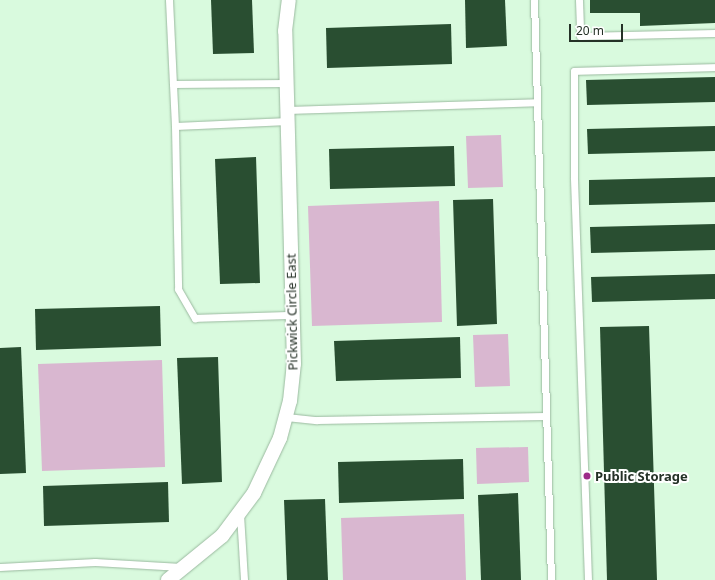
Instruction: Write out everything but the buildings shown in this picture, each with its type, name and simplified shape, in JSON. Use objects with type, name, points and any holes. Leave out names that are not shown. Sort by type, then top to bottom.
[{"type":"street","name":"Pickwick Circle East","points":[[168,580],[186,568],[222,536],[268,467],[286,417],[294,364],[285,31],[289,0]]},
{"type":"lane","points":[[169,0],[175,126],[178,289],[194,318],[292,315]]},
{"type":"lane","points":[[534,0],[551,580]]},
{"type":"lane","points":[[579,0],[580,36],[715,34]]},
{"type":"lane","points":[[588,580],[574,177],[574,72],[715,67]]},
{"type":"lane","points":[[173,84],[286,83]]},
{"type":"lane","points":[[175,126],[287,116],[537,102]]},
{"type":"lane","points":[[286,417],[317,420],[546,416]]},
{"type":"lane","points":[[240,511],[244,580]]},
{"type":"lane","points":[[0,567],[95,562],[186,568]]},
{"type":"shaded area","points":[[501,135],[503,187],[468,188],[466,136]]},
{"type":"shaded area","points":[[439,201],[442,322],[312,326],[308,206]]},
{"type":"shaded area","points":[[508,334],[510,386],[475,387],[473,335]]},
{"type":"shaded area","points":[[162,360],[165,467],[42,471],[38,364]]},
{"type":"shaded area","points":[[528,447],[529,482],[477,484],[476,448]]},
{"type":"shaded area","points":[[464,514],[466,580],[343,580],[341,518]]},
{"type":"place","name":"Public Storage","points":[[587,476]]}]
